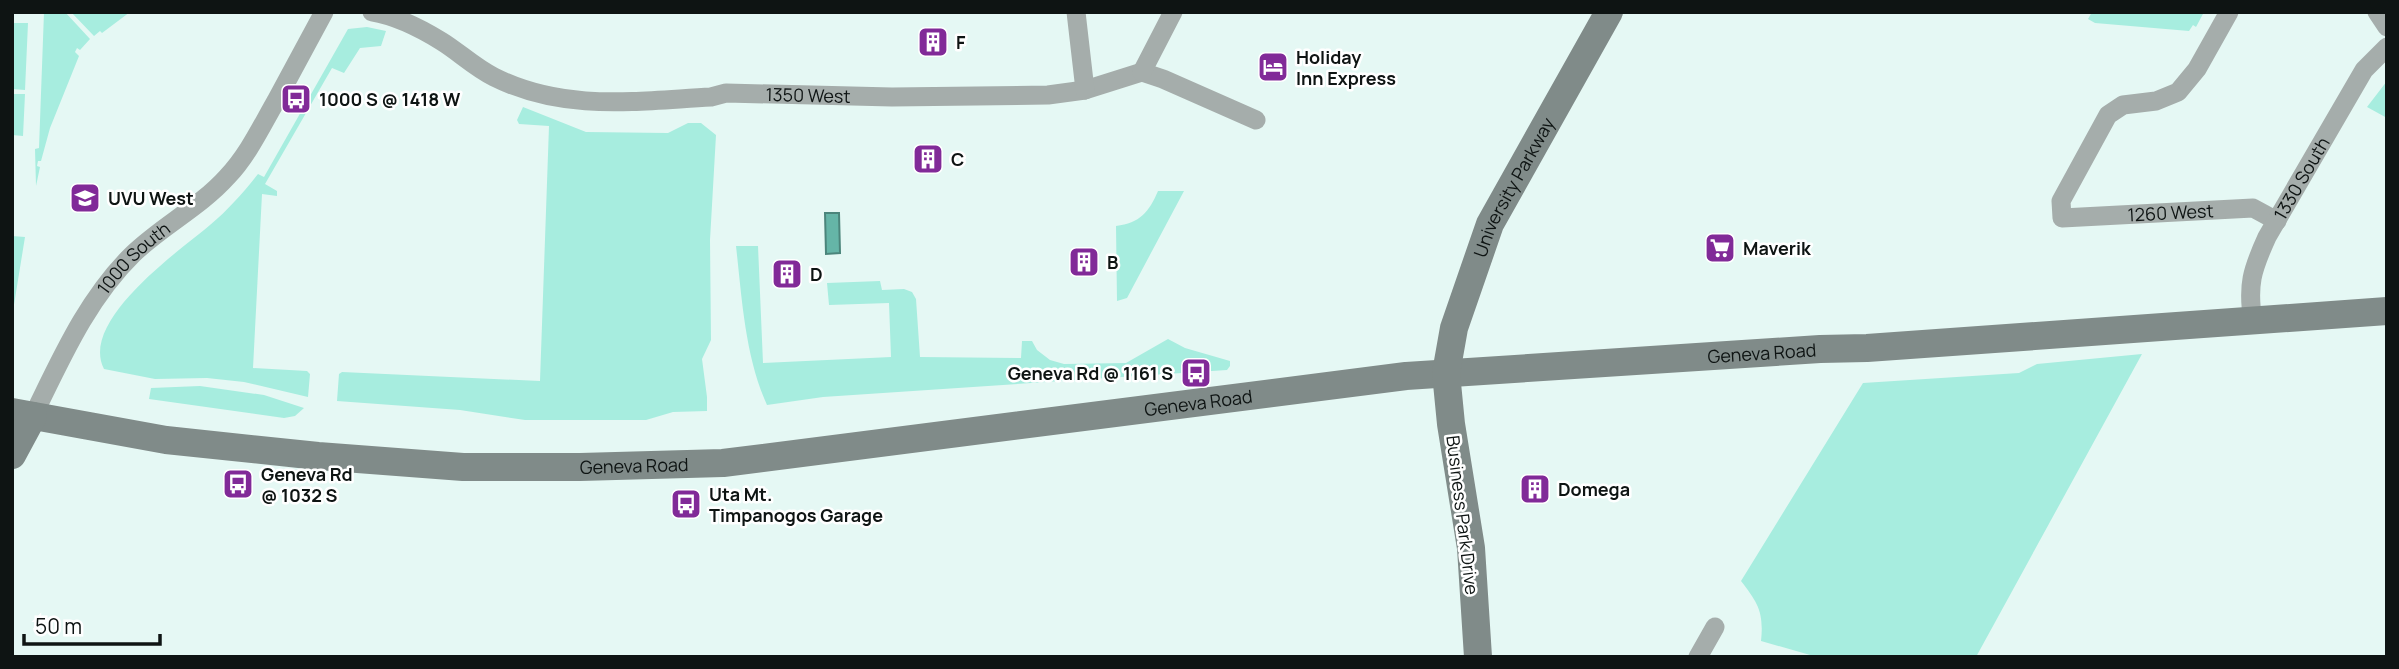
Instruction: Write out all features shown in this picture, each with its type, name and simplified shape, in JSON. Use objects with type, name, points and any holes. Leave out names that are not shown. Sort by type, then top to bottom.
[{"type":"main road","name":"University Parkway","points":[[1446,373],[1454,328],[1490,224],[1609,12]]},
{"type":"main road","name":"Geneva Road","points":[[22,414],[166,440],[318,456],[463,467],[723,463],[1406,376],[2387,312]]},
{"type":"main road","name":"Business Park Drive","points":[[1446,373],[1451,424],[1471,548],[1478,657]]},
{"type":"main road","name":"1000 South","points":[[12,455],[22,414]]},
{"type":"street","name":"1000 South","points":[[22,414],[81,321],[118,270],[158,233],[209,194],[241,159],[255,139],[324,12]]},
{"type":"street","name":"1350 West","points":[[372,12],[398,19],[442,41],[470,64],[495,78],[547,97],[579,102],[711,97],[726,93],[892,97],[1048,95],[1085,90],[1142,72]]},
{"type":"street","points":[[1076,12],[1085,90]]},
{"type":"street","points":[[1173,12],[1142,72],[1256,120]]},
{"type":"street","name":"1260 West","points":[[2229,12],[2197,69],[2178,92],[2156,101],[2123,105],[2108,115],[2061,201],[2062,218],[2253,208],[2277,221]]},
{"type":"street","points":[[2377,12],[2387,27]]},
{"type":"street","name":"1330 South","points":[[2253,322],[2248,295],[2255,263],[2364,70],[2387,47]]},
{"type":"street","points":[[1698,657],[1715,627]]},
{"type":"shaded area","points":[[44,12],[65,12],[90,39],[75,52],[79,56],[50,128],[41,161],[38,161],[37,166],[40,167],[36,186],[35,149],[39,148]]},
{"type":"shaded area","points":[[71,12],[130,12],[94,36]]},
{"type":"shaded area","points":[[2092,12],[2204,12],[2196,27],[2193,25],[2189,31],[2095,23],[2088,19]]},
{"type":"shaded area","points":[[12,23],[28,23],[25,90],[12,89]]},
{"type":"shaded area","points":[[367,27],[386,31],[381,46],[360,48],[344,73],[332,68],[265,184],[277,191],[277,196],[262,194],[253,368],[307,371],[310,374],[308,397],[244,382],[207,378],[155,379],[104,369],[100,350],[106,330],[118,309],[156,269],[223,213],[258,174],[264,177],[348,29]]},
{"type":"shaded area","points":[[2387,81],[2387,118],[2367,107]]},
{"type":"shaded area","points":[[12,94],[25,94],[23,136],[12,135]]},
{"type":"shaded area","points":[[523,107],[586,132],[668,133],[688,123],[701,123],[716,135],[710,240],[711,340],[702,359],[707,411],[673,412],[646,420],[525,420],[460,410],[337,401],[339,374],[342,372],[540,381],[549,126],[519,124],[517,120]]},
{"type":"shaded area","points":[[1158,191],[1184,191],[1127,298],[1117,301],[1116,226],[1143,215]]},
{"type":"shaded area","points":[[825,213],[839,213],[840,253],[826,254]]},
{"type":"shaded area","points":[[12,236],[25,237],[12,317]]},
{"type":"shaded area","points":[[736,246],[758,246],[763,363],[891,357],[889,303],[829,305],[827,283],[880,281],[882,290],[904,289],[912,292],[916,299],[920,357],[1021,358],[1022,341],[1032,341],[1037,350],[1050,360],[1064,364],[1126,363],[1168,339],[1185,348],[1230,361],[1230,366],[1227,370],[823,397],[767,405],[749,347]]},
{"type":"shaded area","points":[[2142,354],[1976,657],[1817,657],[1761,641],[1762,622],[1758,608],[1741,581],[1863,383],[2019,373],[2037,364]]},
{"type":"shaded area","points":[[200,386],[264,395],[304,408],[295,416],[284,418],[149,399],[151,388]]},
{"type":"place","name":"F","points":[[933,42]]},
{"type":"place","name":"Holiday Inn Express","points":[[1273,67]]},
{"type":"place","name":"1000 S @ 1418 W","points":[[296,99]]},
{"type":"place","name":"C","points":[[928,159]]},
{"type":"place","name":"UVU West","points":[[85,198]]},
{"type":"place","name":"Maverik","points":[[1720,248]]},
{"type":"place","name":"B","points":[[1084,262]]},
{"type":"place","name":"D","points":[[787,274]]},
{"type":"place","name":"Geneva Rd @ 1161 S","points":[[1196,373]]},
{"type":"place","name":"Geneva Rd @ 1032 S","points":[[238,484]]},
{"type":"place","name":"Domega","points":[[1535,489]]},
{"type":"place","name":"Uta Mt. Timpanogos Garage","points":[[686,504]]}]
